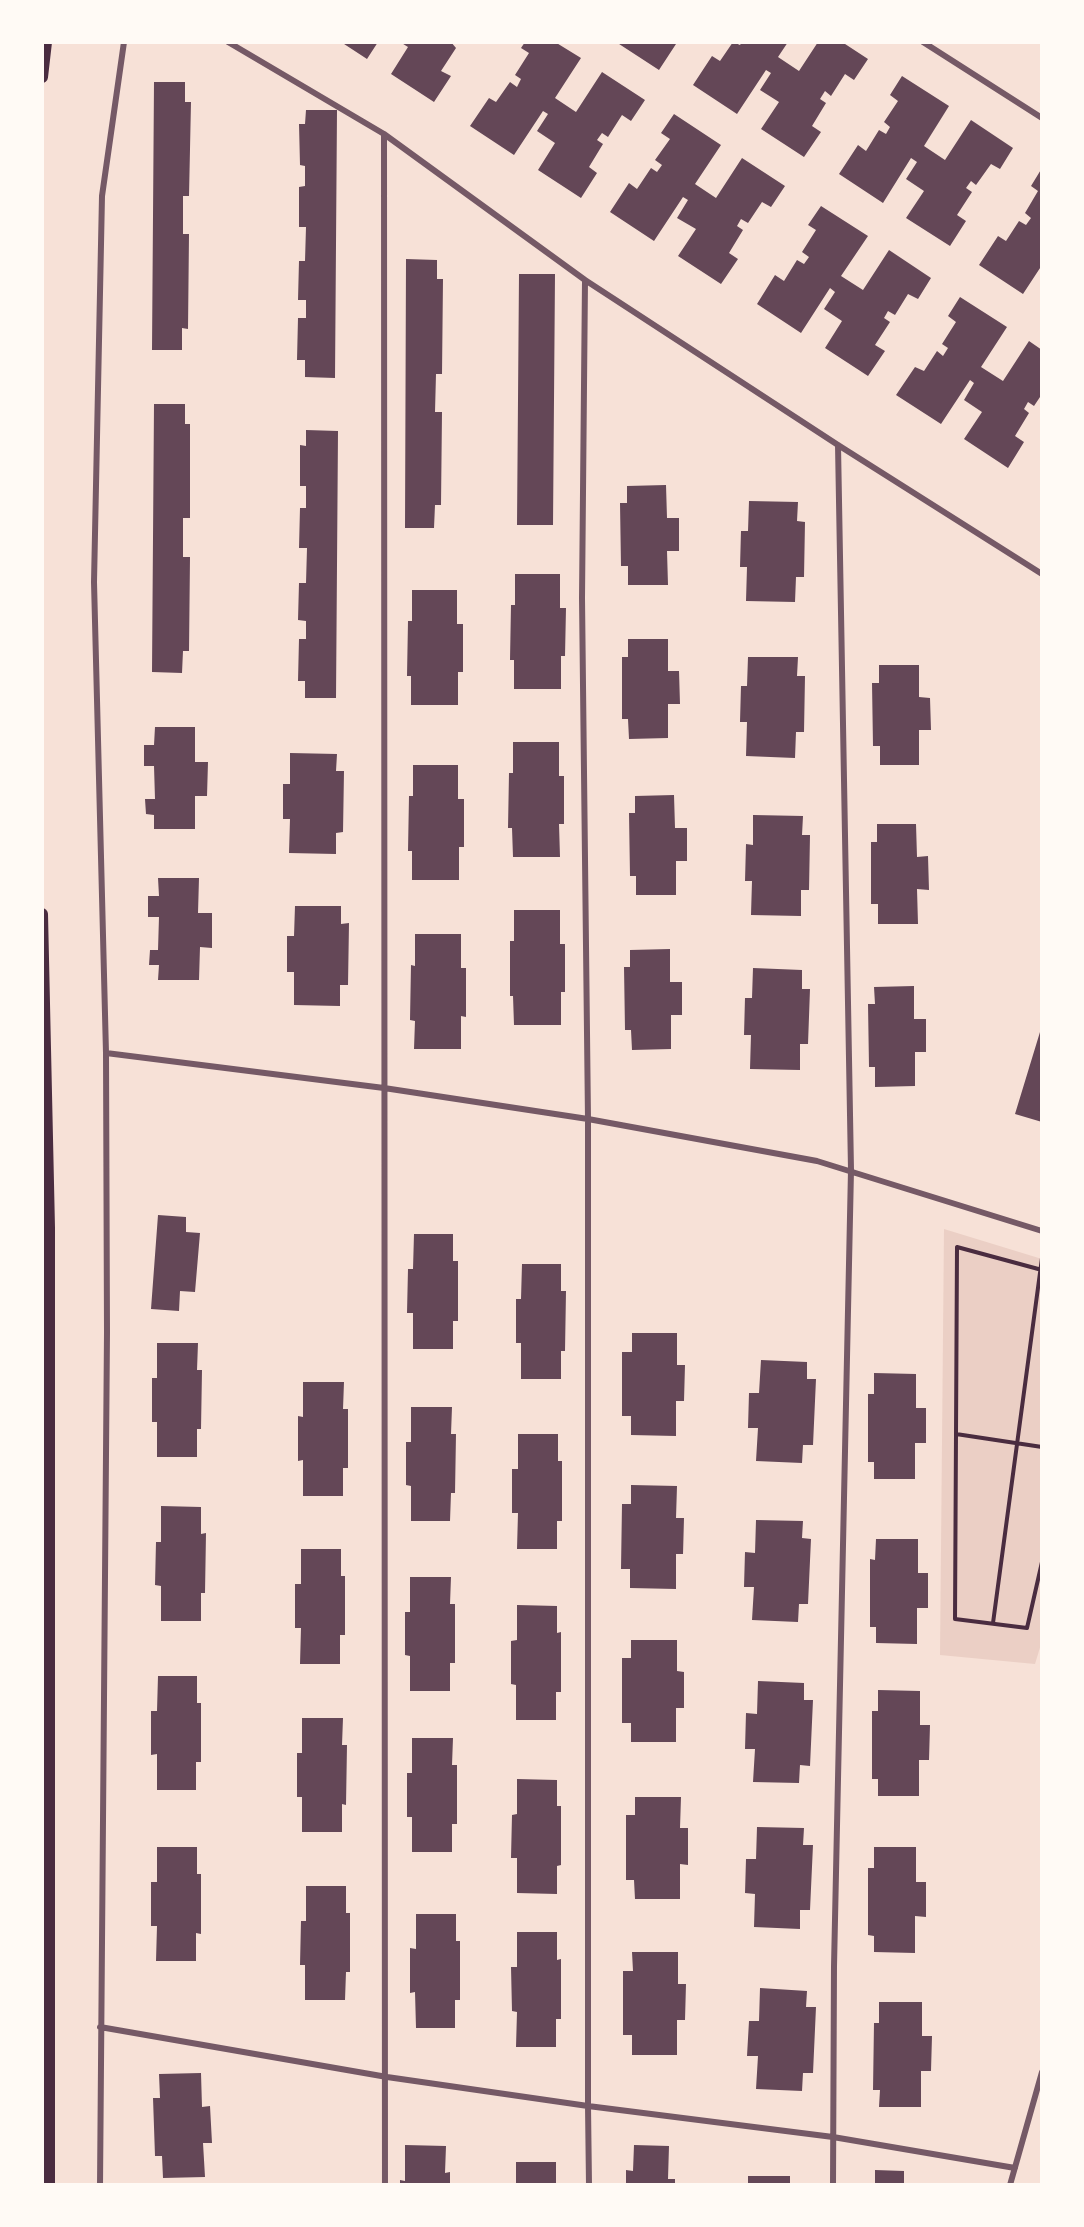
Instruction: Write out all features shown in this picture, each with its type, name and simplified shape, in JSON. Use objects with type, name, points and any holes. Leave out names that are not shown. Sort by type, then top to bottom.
[{"type":"main road","points":[[42,77],[46,42]]},
{"type":"main road","points":[[42,914],[49,1227],[49,2185]]},
{"type":"street","points":[[100,2185],[107,1332],[106,1053],[94,570],[102,196],[124,42]]},
{"type":"street","points":[[228,42],[384,134],[585,280],[838,446],[1042,574]]},
{"type":"street","points":[[923,42],[1042,118]]},
{"type":"street","points":[[384,134],[387,2077],[385,2185]]},
{"type":"street","points":[[585,280],[582,598],[588,1119],[589,2185]]},
{"type":"street","points":[[833,2185],[834,1966],[851,1170],[838,446]]},
{"type":"street","points":[[106,1053],[384,1088],[588,1119],[851,1170],[1042,1231]]},
{"type":"street","points":[[100,2027],[387,2077],[588,2106],[834,2137],[1015,2168]]},
{"type":"street","points":[[1010,2185],[1042,2072]]},
{"type":"path","points":[[1041,1270],[957,1247],[955,1619],[1027,1628],[1042,1562]]},
{"type":"path","points":[[993,1623],[1042,1258]]},
{"type":"path","points":[[956,1434],[1042,1447]]},
{"type":"shaded area","points":[[944,1229],[1042,1259],[1042,1641],[1035,1664],[940,1655]]},
{"type":"building","points":[[341,42],[378,42],[367,59]]},
{"type":"building","points":[[400,42],[451,42],[456,48],[441,71],[451,76],[434,102],[391,74],[408,47]]},
{"type":"building","points":[[525,42],[555,42],[581,58],[555,98],[576,112],[602,72],[645,100],[631,121],[622,115],[608,137],[602,133],[597,140],[603,144],[589,167],[597,173],[581,198],[538,170],[555,143],[537,131],[548,114],[543,111],[514,155],[470,126],[489,98],[496,102],[510,82],[517,87],[521,79],[515,75],[529,53],[521,48]]},
{"type":"building","points":[[616,42],[673,42],[676,44],[659,70]]},
{"type":"building","points":[[733,42],[740,45],[742,42],[788,42],[778,57],[799,71],[818,42],[842,42],[868,59],[854,80],[845,74],[831,96],[825,91],[820,99],[826,103],[812,126],[821,132],[804,157],[761,129],[779,102],[760,90],[771,73],[766,70],[737,114],[693,85],[712,56],[720,61]]},
{"type":"building","points":[[902,76],[949,106],[924,146],[945,160],[971,120],[1013,148],[1000,169],[991,164],[976,185],[971,181],[966,188],[972,192],[957,215],[966,221],[950,246],[906,218],[924,191],[906,179],[917,162],[911,158],[883,203],[839,174],[858,145],[866,151],[879,130],[886,134],[890,127],[884,122],[898,101],[890,95]]},
{"type":"building","points":[[154,82],[185,82],[185,102],[191,102],[189,196],[183,196],[183,234],[189,234],[188,329],[182,328],[182,350],[152,350]]},
{"type":"building","points":[[306,110],[337,110],[335,378],[305,377],[305,360],[297,360],[298,318],[306,318],[306,300],[298,300],[299,261],[305,261],[306,227],[299,227],[299,187],[305,186],[305,166],[300,165],[299,124],[305,124]]},
{"type":"building","points":[[674,114],[721,145],[695,184],[716,198],[742,158],[785,186],[771,207],[762,202],[748,223],[741,219],[737,226],[743,230],[729,253],[738,259],[721,284],[678,256],[696,229],[677,218],[688,200],[683,197],[654,241],[610,212],[629,183],[637,189],[651,168],[657,172],[662,165],[655,160],[670,139],[661,133]]},
{"type":"building","points":[[1042,168],[1042,265],[1023,294],[979,265],[998,236],[1006,241],[1019,221],[1026,225],[1031,218],[1025,213],[1038,191],[1031,186]]},
{"type":"building","points":[[821,206],[868,236],[841,276],[863,290],[889,250],[931,278],[918,299],[908,294],[895,315],[888,311],[884,318],[890,322],[875,345],[885,351],[868,376],[825,348],[842,321],[824,309],[835,292],[830,288],[801,333],[757,304],[775,275],[784,281],[797,260],[804,264],[809,257],[802,252],[816,230],[808,225]]},
{"type":"building","points":[[406,259],[437,260],[437,279],[443,279],[442,374],[436,374],[435,412],[442,412],[441,505],[435,505],[434,528],[405,528]]},
{"type":"building","points":[[519,274],[555,274],[553,525],[517,525]]},
{"type":"building","points":[[960,297],[1007,327],[981,367],[1003,381],[1029,341],[1042,350],[1042,394],[1034,406],[1028,402],[1024,409],[1029,413],[1015,436],[1024,442],[1008,468],[964,439],[982,412],[964,400],[974,383],[970,380],[941,424],[896,395],[915,367],[924,371],[937,351],[943,356],[948,348],[942,344],[956,322],[948,316]]},
{"type":"building","points":[[154,404],[185,404],[185,424],[190,424],[190,518],[183,518],[183,557],[190,557],[189,651],[183,651],[182,673],[152,672]]},
{"type":"building","points":[[306,430],[338,431],[336,698],[305,698],[305,681],[298,681],[299,639],[306,639],[306,621],[298,620],[299,583],[306,583],[307,548],[299,548],[300,508],[306,508],[306,486],[300,486],[300,445],[306,446]]},
{"type":"building","points":[[666,485],[667,518],[679,518],[679,551],[667,551],[668,585],[628,585],[628,566],[621,566],[620,503],[627,503],[627,486]]},
{"type":"building","points":[[749,501],[798,502],[797,521],[805,522],[804,577],[796,577],[795,602],[746,601],[747,567],[740,567],[741,531],[748,531]]},
{"type":"building","points":[[515,574],[560,574],[560,608],[566,608],[565,656],[561,656],[561,689],[514,689],[514,660],[510,660],[511,605],[515,605]]},
{"type":"building","points":[[412,590],[457,590],[457,624],[463,624],[463,672],[458,672],[458,705],[411,705],[411,676],[407,676],[408,621],[412,621]]},
{"type":"building","points":[[628,639],[668,639],[668,671],[679,671],[680,704],[668,704],[668,738],[629,739],[628,719],[622,719],[622,657],[628,657]]},
{"type":"building","points":[[748,657],[798,657],[797,676],[805,676],[804,732],[796,732],[795,758],[746,756],[747,722],[740,722],[741,686],[747,686]]},
{"type":"building","points":[[879,665],[919,665],[919,697],[930,698],[931,730],[919,730],[919,765],[880,765],[880,746],[873,746],[872,683],[879,683]]},
{"type":"building","points":[[155,727],[195,727],[195,762],[208,762],[207,796],[195,796],[195,829],[154,829],[154,815],[146,814],[145,799],[155,799],[154,766],[144,766],[144,745],[154,745]]},
{"type":"building","points":[[513,742],[559,742],[559,776],[564,776],[564,824],[559,824],[560,857],[513,857],[512,828],[508,828],[509,773],[513,773]]},
{"type":"building","points":[[290,753],[337,754],[336,771],[344,771],[343,832],[336,833],[336,854],[289,853],[290,819],[283,819],[283,784],[290,784]]},
{"type":"building","points":[[413,765],[458,765],[458,799],[464,799],[464,847],[459,847],[459,880],[412,880],[412,851],[408,851],[409,796],[413,796]]},
{"type":"building","points":[[674,795],[675,828],[687,828],[687,861],[676,861],[676,895],[636,895],[636,876],[630,876],[629,813],[635,813],[635,796]]},
{"type":"building","points":[[753,815],[803,816],[802,835],[810,835],[809,890],[801,890],[801,916],[751,915],[752,881],[745,881],[746,844],[753,845]]},
{"type":"building","points":[[877,824],[916,824],[917,857],[928,856],[929,890],[917,889],[918,924],[878,924],[878,904],[871,904],[871,842],[877,842]]},
{"type":"building","points":[[158,878],[199,878],[198,913],[212,913],[212,948],[200,947],[199,980],[158,980],[159,965],[149,965],[150,950],[158,950],[159,917],[148,917],[148,896],[159,896]]},
{"type":"building","points":[[295,906],[341,906],[341,924],[349,923],[348,985],[340,985],[340,1006],[294,1005],[294,972],[287,972],[287,936],[294,936]]},
{"type":"building","points":[[514,910],[560,910],[560,944],[565,944],[565,992],[561,992],[561,1025],[514,1025],[513,996],[510,996],[510,941],[514,941]]},
{"type":"building","points":[[415,934],[461,934],[461,968],[466,968],[466,1017],[461,1016],[461,1049],[414,1049],[415,1021],[410,1020],[411,965],[415,966]]},
{"type":"building","points":[[670,949],[670,982],[682,982],[682,1015],[671,1015],[671,1049],[632,1050],[631,1030],[625,1030],[624,967],[630,967],[630,950]]},
{"type":"building","points":[[753,968],[802,970],[802,989],[810,989],[808,1044],[800,1044],[800,1070],[750,1069],[751,1035],[744,1035],[745,998],[752,998]]},
{"type":"building","points":[[914,986],[914,1019],[926,1019],[926,1052],[915,1052],[915,1086],[875,1087],[875,1067],[869,1067],[868,1004],[875,1004],[874,987]]},
{"type":"building","points":[[1040,1032],[1042,1033],[1042,1122],[1015,1114]]},
{"type":"building","points":[[158,1215],[186,1217],[186,1232],[200,1233],[195,1292],[180,1291],[179,1311],[151,1309]]},
{"type":"building","points":[[414,1234],[453,1234],[453,1261],[458,1261],[458,1321],[453,1321],[453,1349],[413,1349],[413,1313],[407,1313],[408,1269],[413,1269]]},
{"type":"building","points":[[522,1264],[561,1264],[561,1291],[566,1291],[565,1351],[561,1351],[561,1379],[521,1379],[521,1343],[516,1343],[516,1299],[521,1299]]},
{"type":"building","points":[[632,1333],[677,1333],[677,1365],[685,1365],[684,1401],[676,1401],[676,1436],[631,1435],[631,1416],[622,1416],[622,1352],[632,1352]]},
{"type":"building","points":[[157,1343],[198,1343],[197,1370],[202,1370],[201,1429],[197,1429],[197,1457],[157,1457],[157,1422],[152,1422],[152,1378],[157,1378]]},
{"type":"building","points":[[761,1360],[807,1362],[807,1379],[816,1379],[813,1445],[803,1445],[802,1463],[756,1461],[758,1428],[748,1428],[749,1393],[759,1393]]},
{"type":"building","points":[[874,1373],[916,1374],[916,1408],[926,1408],[926,1443],[915,1443],[915,1479],[874,1479],[874,1462],[868,1462],[868,1394],[874,1394]]},
{"type":"building","points":[[303,1382],[344,1382],[343,1409],[348,1409],[348,1468],[343,1468],[343,1496],[303,1496],[303,1460],[298,1461],[298,1416],[303,1417]]},
{"type":"building","points":[[411,1407],[452,1407],[451,1434],[456,1434],[455,1493],[451,1493],[450,1521],[411,1521],[411,1486],[406,1485],[406,1442],[411,1442]]},
{"type":"building","points":[[518,1434],[558,1434],[558,1461],[562,1461],[562,1521],[557,1521],[557,1549],[517,1549],[518,1513],[512,1513],[512,1469],[518,1469]]},
{"type":"building","points":[[631,1485],[677,1486],[676,1518],[684,1518],[683,1554],[676,1554],[676,1589],[630,1588],[630,1569],[621,1569],[622,1504],[631,1504]]},
{"type":"building","points":[[161,1506],[201,1507],[201,1534],[206,1533],[205,1593],[201,1593],[201,1621],[161,1621],[161,1586],[155,1585],[156,1542],[161,1542]]},
{"type":"building","points":[[756,1520],[803,1521],[802,1538],[811,1539],[808,1604],[799,1604],[798,1622],[752,1620],[754,1587],[744,1587],[745,1552],[755,1553]]},
{"type":"building","points":[[876,1539],[918,1539],[918,1573],[928,1573],[928,1608],[917,1608],[917,1644],[876,1643],[876,1627],[870,1627],[870,1559],[875,1560]]},
{"type":"building","points":[[301,1549],[341,1549],[341,1576],[345,1576],[345,1635],[340,1635],[340,1664],[300,1664],[301,1628],[295,1628],[295,1584],[301,1584]]},
{"type":"building","points":[[410,1577],[451,1577],[450,1604],[455,1604],[455,1663],[450,1663],[450,1691],[410,1691],[410,1656],[405,1655],[405,1612],[410,1612]]},
{"type":"building","points":[[517,1605],[557,1606],[557,1633],[561,1632],[561,1692],[556,1692],[556,1720],[516,1720],[516,1685],[511,1684],[511,1641],[517,1640]]},
{"type":"building","points":[[631,1640],[677,1640],[677,1671],[684,1672],[684,1708],[676,1708],[676,1742],[631,1742],[631,1723],[622,1723],[622,1658],[631,1658]]},
{"type":"building","points":[[158,1676],[197,1676],[197,1703],[201,1703],[201,1762],[196,1762],[196,1790],[157,1790],[157,1754],[151,1755],[151,1711],[157,1711]]},
{"type":"building","points":[[758,1681],[804,1683],[804,1700],[813,1700],[810,1766],[800,1765],[799,1783],[753,1782],[755,1749],[745,1749],[746,1713],[757,1714]]},
{"type":"building","points":[[878,1690],[920,1691],[920,1725],[930,1725],[929,1760],[919,1760],[919,1796],[878,1796],[878,1779],[872,1779],[872,1711],[878,1711]]},
{"type":"building","points":[[302,1718],[343,1718],[342,1745],[347,1745],[346,1805],[342,1804],[342,1832],[302,1832],[302,1797],[297,1797],[297,1753],[302,1753]]},
{"type":"building","points":[[412,1738],[453,1738],[452,1765],[457,1765],[457,1824],[452,1824],[452,1852],[412,1852],[412,1817],[407,1817],[407,1773],[412,1773]]},
{"type":"building","points":[[517,1779],[557,1780],[557,1806],[561,1806],[561,1865],[557,1866],[557,1894],[517,1893],[517,1858],[511,1858],[512,1815],[517,1814]]},
{"type":"building","points":[[635,1797],[681,1797],[680,1828],[688,1828],[688,1865],[680,1864],[680,1899],[635,1899],[634,1880],[626,1880],[626,1815],[635,1815]]},
{"type":"building","points":[[757,1827],[804,1828],[803,1845],[813,1845],[810,1910],[800,1910],[800,1929],[754,1927],[755,1894],[745,1893],[746,1859],[756,1859]]},
{"type":"building","points":[[157,1847],[197,1847],[197,1874],[201,1874],[201,1934],[196,1933],[196,1961],[156,1961],[157,1926],[151,1926],[151,1882],[157,1882]]},
{"type":"building","points":[[874,1847],[916,1847],[916,1882],[926,1882],[926,1917],[915,1916],[915,1953],[874,1952],[874,1936],[868,1935],[868,1868],[874,1868]]},
{"type":"building","points":[[306,1886],[346,1886],[346,1913],[350,1913],[350,1972],[346,1972],[345,2000],[305,2000],[305,1965],[300,1965],[301,1921],[306,1921]]},
{"type":"building","points":[[416,1914],[456,1914],[456,1941],[460,1941],[460,2000],[455,2000],[455,2028],[416,2028],[415,1992],[410,1993],[410,1948],[416,1949]]},
{"type":"building","points":[[517,1932],[557,1932],[557,1960],[561,1959],[561,2019],[556,2019],[556,2047],[516,2047],[517,2012],[512,2011],[511,1967],[517,1967]]},
{"type":"building","points":[[632,1952],[678,1952],[678,1984],[686,1984],[685,2020],[677,2020],[677,2055],[632,2055],[632,2035],[623,2035],[623,1971],[633,1971]]},
{"type":"building","points":[[760,1988],[807,1991],[806,2007],[816,2007],[813,2073],[803,2073],[802,2091],[756,2089],[758,2056],[747,2056],[749,2021],[759,2021]]},
{"type":"building","points":[[879,2002],[922,2002],[922,2036],[932,2036],[931,2071],[921,2071],[921,2107],[879,2107],[880,2090],[873,2090],[874,2023],[879,2023]]},
{"type":"building","points":[[201,2073],[202,2107],[210,2106],[212,2143],[203,2143],[205,2177],[163,2178],[162,2156],[155,2156],[153,2098],[160,2098],[159,2074]]},
{"type":"building","points":[[405,2145],[446,2146],[445,2173],[450,2172],[450,2185],[400,2185],[400,2180],[405,2181]]},
{"type":"building","points":[[634,2145],[669,2146],[668,2179],[675,2179],[675,2185],[626,2185],[626,2170],[633,2171]]},
{"type":"building","points":[[516,2162],[556,2162],[556,2185],[516,2185]]},
{"type":"building","points":[[875,2170],[904,2171],[904,2185],[875,2185]]},
{"type":"building","points":[[748,2176],[790,2176],[790,2185],[748,2185]]}]
